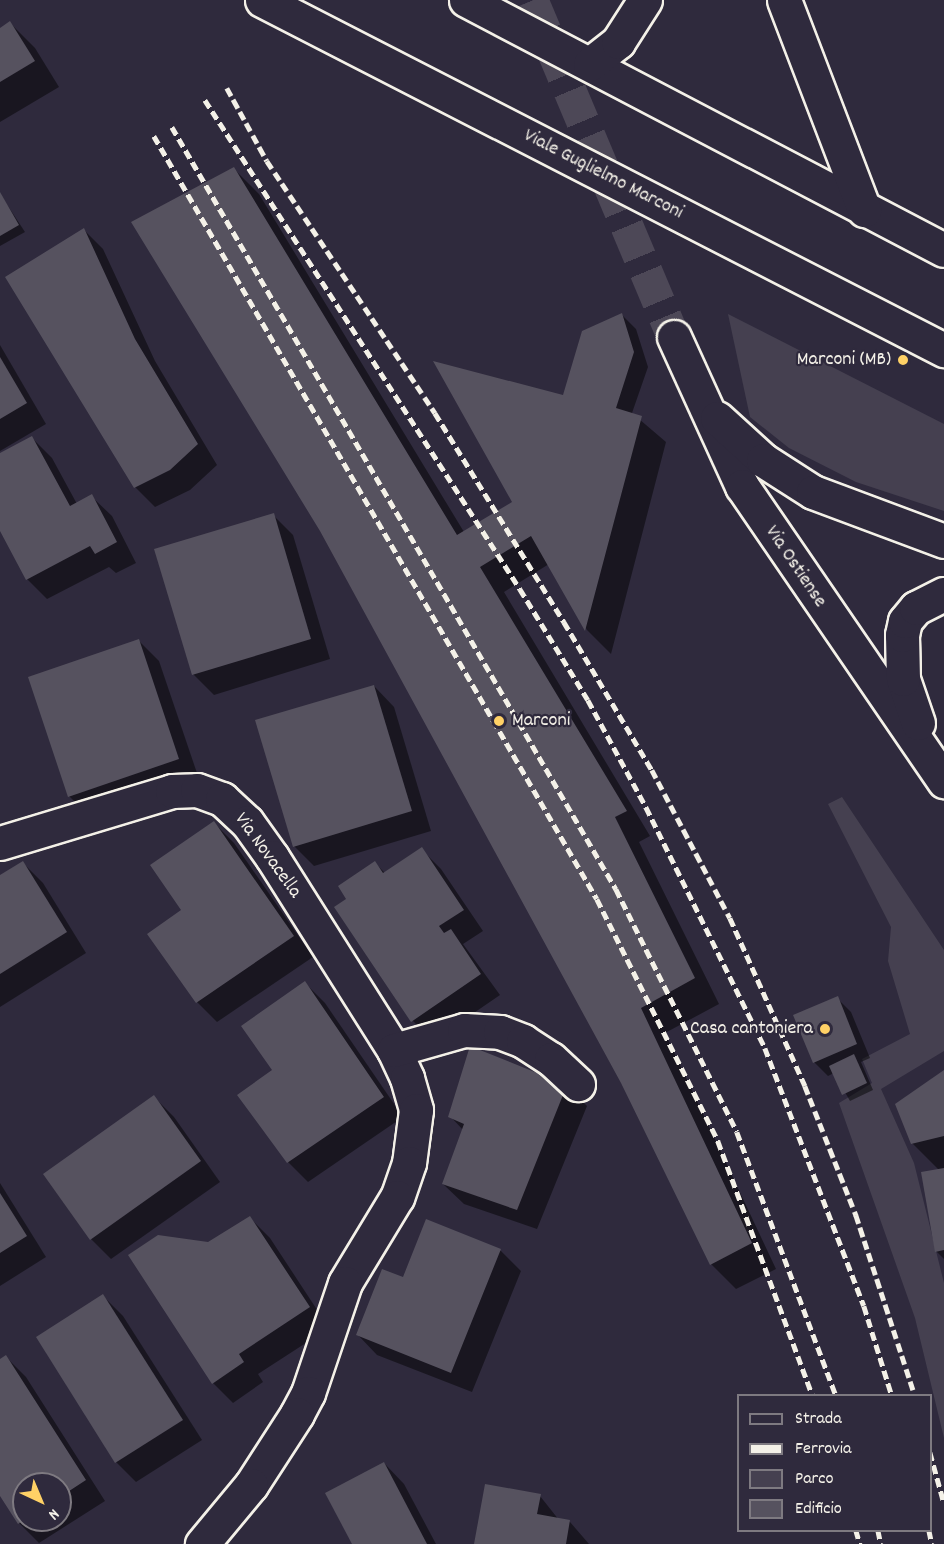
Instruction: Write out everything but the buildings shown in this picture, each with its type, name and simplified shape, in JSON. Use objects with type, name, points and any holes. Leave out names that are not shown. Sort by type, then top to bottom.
[{"type":"main road","name":"Viale Guglielmo Marconi","points":[[262,0],[944,350]]},
{"type":"main road","points":[[466,0],[944,250]]},
{"type":"main road","points":[[590,64],[618,42],[645,0]]},
{"type":"main road","points":[[784,0],[864,210]]},
{"type":"main road","name":"Via Ostiense","points":[[674,337],[721,446],[770,531],[939,774]]},
{"type":"main road","points":[[699,392],[727,429],[779,472],[831,500],[944,541]]},
{"type":"main road","points":[[939,774],[903,680],[902,635],[905,621],[916,608],[944,594]]},
{"type":"main road","name":"Via Novacella","points":[[0,843],[172,791],[197,790],[222,799],[247,822],[272,857],[394,1050],[416,1110],[408,1163],[397,1197],[345,1283],[308,1393],[267,1463],[202,1544]]},
{"type":"main road","points":[[394,1050],[464,1030],[500,1032],[523,1041],[551,1059],[578,1084]]},
{"type":"green space","points":[[728,314],[944,424],[944,511],[856,482],[789,448],[750,417]]},
{"type":"green space","points":[[842,797],[944,950],[944,1051],[881,1089],[914,1163],[944,1283],[944,1438],[915,1318],[839,1103],[872,1083],[862,1059],[910,1034],[888,961],[891,927],[828,804]]},
{"type":"tunnel","points":[[532,0],[674,337]]},
{"type":"railway","points":[[227,88],[267,161],[435,413],[564,622],[652,770],[730,918],[805,1086],[856,1215],[914,1394]]},
{"type":"railway","points":[[205,100],[520,589],[588,700],[646,807],[765,1048],[864,1306],[891,1394]]},
{"type":"railway","points":[[172,127],[616,889],[737,1132],[835,1394]]},
{"type":"railway","points":[[154,136],[597,899],[718,1141],[812,1394]]},
{"type":"railway","points":[[932,1459],[944,1503]]},
{"type":"railway","points":[[857,1532],[860,1544]]},
{"type":"railway","points":[[878,1532],[881,1544]]},
{"type":"railway","points":[[929,1532],[932,1544]]},
{"type":"place","name":"Marconi (MB)","points":[[903,360]]},
{"type":"place","name":"Marconi","points":[[499,721]]},
{"type":"place","name":"Casa cantoniera","points":[[825,1029]]}]
